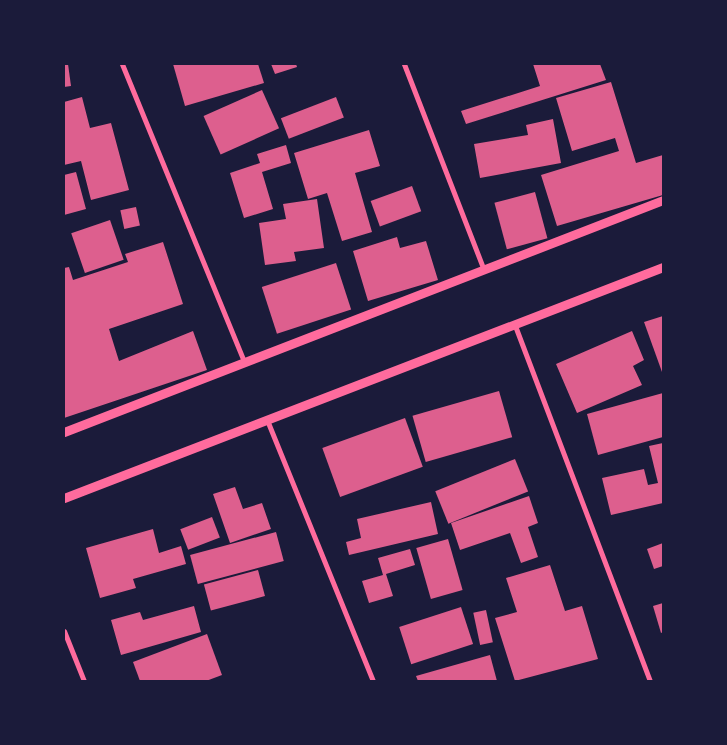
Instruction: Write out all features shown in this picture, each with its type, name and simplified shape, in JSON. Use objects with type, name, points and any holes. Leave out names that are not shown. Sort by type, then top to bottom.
[{"type":"street","points":[[122,64],[244,362]]},
{"type":"street","points":[[404,64],[484,270]]},
{"type":"street","points":[[64,432],[663,200]]},
{"type":"street","points":[[64,498],[663,267]]},
{"type":"street","points":[[514,323],[650,681]]},
{"type":"street","points":[[268,420],[373,681]]},
{"type":"street","points":[[64,632],[84,681]]},
{"type":"building","points":[[64,64],[68,64],[71,86],[64,87]]},
{"type":"building","points":[[173,64],[258,64],[264,83],[185,106]]},
{"type":"building","points":[[271,64],[296,64],[297,67],[275,74]]},
{"type":"building","points":[[533,64],[600,64],[606,80],[466,124],[461,111],[540,86]]},
{"type":"building","points":[[611,82],[636,163],[663,155],[663,195],[557,226],[541,175],[619,151],[615,138],[572,151],[556,98]]},
{"type":"building","points":[[262,90],[279,128],[221,154],[204,116]]},
{"type":"building","points":[[82,97],[90,128],[111,123],[129,190],[91,200],[81,161],[64,165],[64,102]]},
{"type":"building","points":[[336,97],[344,118],[289,139],[281,118]]},
{"type":"building","points":[[553,119],[561,163],[480,178],[474,144],[528,135],[526,125]]},
{"type":"building","points":[[369,130],[380,166],[355,173],[372,232],[342,241],[327,193],[308,199],[294,153]]},
{"type":"building","points":[[286,145],[291,163],[262,172],[273,209],[244,218],[230,173],[260,163],[257,154]]},
{"type":"building","points":[[76,172],[86,209],[64,215],[64,175]]},
{"type":"building","points":[[412,186],[421,211],[380,226],[371,201]]},
{"type":"building","points":[[535,192],[547,238],[507,249],[494,203]]},
{"type":"building","points":[[317,199],[324,248],[294,252],[296,261],[265,265],[259,223],[286,219],[283,204]]},
{"type":"building","points":[[136,207],[140,226],[124,229],[120,210]]},
{"type":"building","points":[[110,220],[124,260],[85,273],[71,233]]},
{"type":"building","points":[[397,237],[400,248],[426,241],[438,280],[368,301],[353,251]]},
{"type":"building","points":[[163,242],[183,304],[109,329],[119,361],[193,331],[207,370],[64,418],[64,268],[69,267],[73,280],[128,262],[125,254]]},
{"type":"building","points":[[336,263],[351,310],[277,334],[262,287]]},
{"type":"building","points":[[663,316],[663,372],[662,372],[644,322]]},
{"type":"building","points":[[632,331],[644,360],[633,366],[642,385],[577,413],[556,364]]},
{"type":"building","points":[[499,391],[512,437],[426,462],[412,416]]},
{"type":"building","points":[[663,393],[663,437],[598,455],[587,414]]},
{"type":"building","points":[[405,418],[423,467],[340,497],[322,448]]},
{"type":"building","points":[[663,443],[663,503],[611,515],[602,478],[644,469],[648,485],[658,483],[649,446]]},
{"type":"building","points":[[515,459],[528,491],[448,524],[435,491]]},
{"type":"building","points":[[235,487],[243,509],[262,503],[271,529],[230,543],[213,494]]},
{"type":"building","points":[[529,496],[538,523],[528,527],[538,557],[521,563],[510,533],[460,550],[451,523]]},
{"type":"building","points":[[431,502],[438,534],[349,555],[346,542],[361,538],[357,519]]},
{"type":"building","points":[[212,517],[220,538],[188,550],[180,529]]},
{"type":"building","points":[[153,529],[159,553],[181,546],[186,564],[133,579],[136,588],[100,598],[86,548]]},
{"type":"building","points":[[276,532],[284,561],[198,584],[190,555]]},
{"type":"building","points":[[448,539],[463,590],[431,599],[416,548]]},
{"type":"building","points":[[663,543],[663,566],[654,569],[647,549]]},
{"type":"building","points":[[410,549],[415,565],[386,574],[393,596],[369,603],[362,581],[383,575],[378,558]]},
{"type":"building","points":[[550,565],[565,611],[582,606],[598,659],[515,681],[495,618],[517,612],[506,578]]},
{"type":"building","points":[[258,570],[265,596],[211,611],[204,584]]},
{"type":"building","points":[[663,603],[663,632],[661,633],[653,606]]},
{"type":"building","points":[[194,606],[201,632],[121,655],[111,620],[140,612],[143,620]]},
{"type":"building","points":[[461,607],[473,644],[411,664],[399,627]]},
{"type":"building","points":[[486,610],[493,642],[480,645],[473,613]]},
{"type":"building","points":[[207,634],[222,675],[206,681],[140,681],[133,662]]},
{"type":"building","points":[[490,655],[497,681],[418,681],[416,676]]}]
